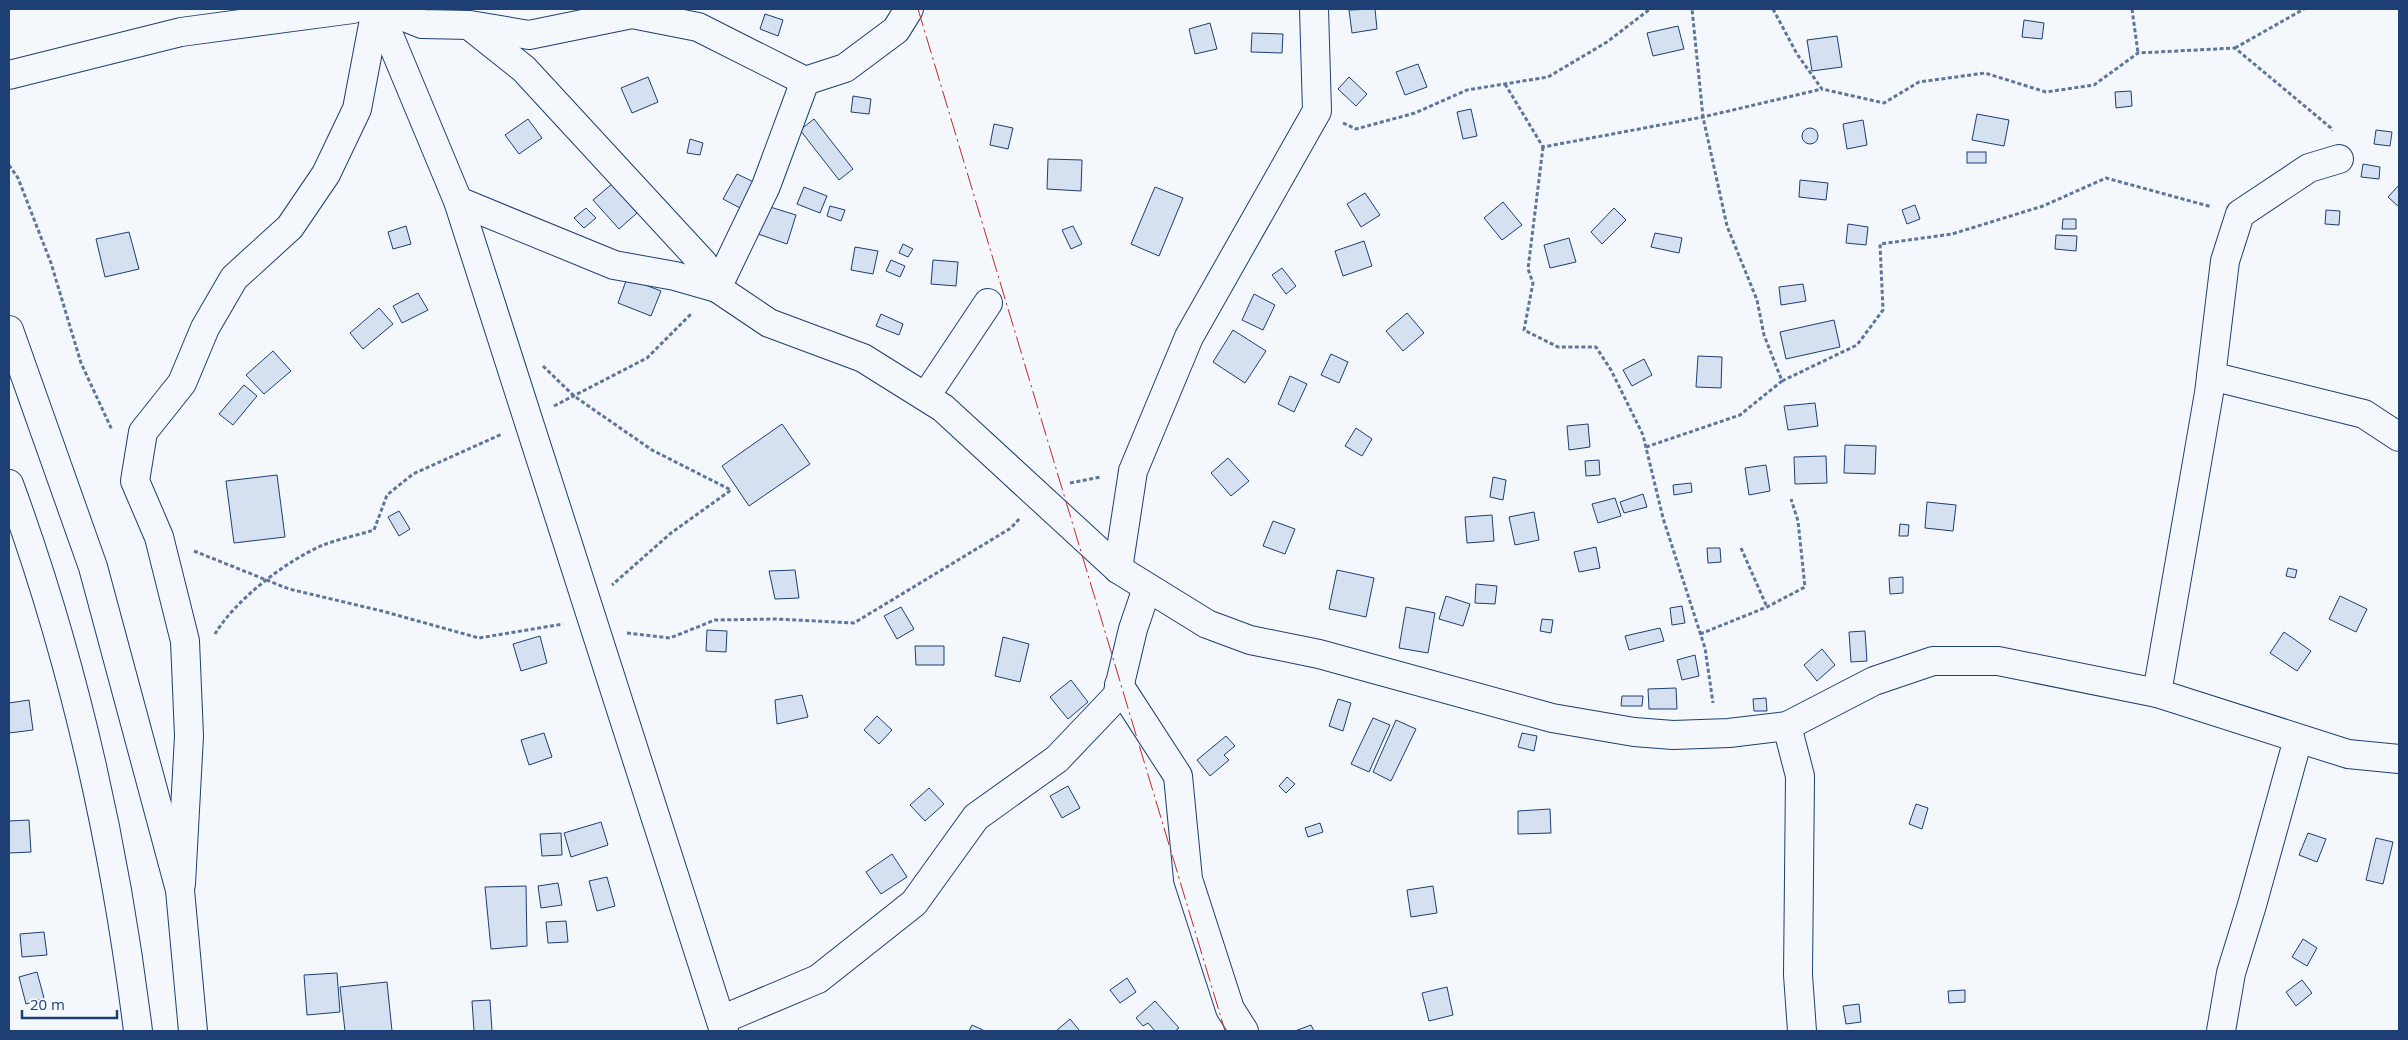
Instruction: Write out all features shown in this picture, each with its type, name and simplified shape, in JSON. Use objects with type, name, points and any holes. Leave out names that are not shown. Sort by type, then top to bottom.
[{"type":"main road","points":[[9,75],[181,32],[353,9]]},
{"type":"main road","points":[[377,9],[458,201],[722,1026],[818,979],[914,903],[976,817],[1057,759],[1117,696],[1133,628],[1148,588]]},
{"type":"main road","points":[[192,1031],[180,890],[189,736],[185,641],[159,537],[135,481],[144,432],[182,383],[205,328],[234,278],[290,227],[326,174],[357,109],[377,9]]},
{"type":"main road","points":[[385,9],[422,24],[466,17],[529,35],[632,14],[698,27],[805,82],[845,68],[896,30],[908,9]]},
{"type":"main road","points":[[1118,569],[1133,471],[1190,337],[1318,111],[1314,9]]},
{"type":"main road","points":[[466,17],[524,69],[703,263],[717,288]]},
{"type":"main road","points":[[717,288],[766,186],[805,82]]},
{"type":"main road","points":[[2157,693],[2211,376],[2225,261],[2240,214],[2308,168],[2339,159]]},
{"type":"main road","points":[[458,201],[614,264],[675,276],[717,288],[770,323],[863,358],[926,396],[990,449],[1118,569],[1206,624],[1250,640],[1319,654],[1552,718],[1634,732],[1673,735],[1718,734],[1787,726],[1874,682],[1933,661],[1998,661],[2157,693],[2348,754],[2399,759]]},
{"type":"main road","points":[[926,396],[988,302]]},
{"type":"main road","points":[[9,330],[93,568],[180,890]]},
{"type":"main road","points":[[2211,376],[2364,414],[2399,436]]},
{"type":"main road","points":[[9,484],[24,526],[70,676],[101,802],[126,937],[138,1031]]},
{"type":"main road","points":[[1120,685],[1178,776],[1188,879],[1230,1010],[1244,1031]]},
{"type":"main road","points":[[1787,726],[1800,776],[1798,976],[1802,1031]]},
{"type":"main road","points":[[2221,1031],[2231,973],[2298,739]]},
{"type":"path","points":[[1318,111],[1356,129],[1415,113],[1467,90],[1548,77],[1607,42],[1650,9]]},
{"type":"path","points":[[1692,9],[1703,117],[1727,226],[1757,300],[1764,335],[1782,381]]},
{"type":"path","points":[[1773,9],[1798,54],[1822,89]]},
{"type":"path","points":[[2132,9],[2138,53]]},
{"type":"path","points":[[1543,147],[1703,117],[1822,89],[1884,103],[1919,82],[1985,73],[2046,92],[2094,85],[2138,53],[2235,48],[2304,9]]},
{"type":"path","points":[[2235,48],[2331,128],[2339,159]]},
{"type":"path","points":[[1505,84],[1543,147],[1528,268],[1533,283],[1524,330],[1558,347],[1596,347],[1611,370],[1643,435],[1663,518],[1705,648],[1718,734]]},
{"type":"path","points":[[9,165],[18,178],[51,263],[81,362],[116,439]]},
{"type":"path","points":[[1646,447],[1740,415],[1782,381],[1857,345],[1883,310],[1880,244],[1952,234],[2043,206],[2106,178],[2240,214]]},
{"type":"path","points":[[539,362],[574,396],[652,450],[731,490],[670,533],[591,618]]},
{"type":"path","points":[[159,537],[289,589],[382,611],[479,638],[591,618],[670,638],[714,620],[776,620],[854,624],[1011,528],[1030,508],[1032,489],[1133,471]]},
{"type":"path","points":[[1700,634],[1767,607],[1805,587],[1798,522],[1791,499]]},
{"type":"path","points":[[211,641],[220,625],[265,579],[323,546],[374,530]]},
{"type":"path","points":[[1742,548],[1767,607]]},
{"type":"building","points":[[1375,9],[1377,29],[1352,33],[1349,10]]},
{"type":"building","points":[[765,14],[783,20],[778,36],[760,29]]},
{"type":"building","points":[[2024,20],[2044,23],[2042,39],[2022,37]]},
{"type":"building","points":[[1210,23],[1217,49],[1195,54],[1189,29]]},
{"type":"building","points":[[1678,26],[1684,49],[1653,56],[1647,33]]},
{"type":"building","points":[[1252,33],[1283,34],[1282,53],[1251,52]]},
{"type":"building","points":[[1837,36],[1842,67],[1812,71],[1807,40]]},
{"type":"building","points":[[1418,64],[1427,87],[1405,95],[1396,72]]},
{"type":"building","points":[[648,77],[658,102],[632,113],[621,88]]},
{"type":"building","points":[[1349,77],[1367,94],[1356,106],[1338,89]]},
{"type":"building","points":[[2131,91],[2132,106],[2116,108],[2115,92]]},
{"type":"building","points":[[853,96],[871,99],[869,114],[851,112]]},
{"type":"building","points":[[1471,109],[1477,136],[1463,139],[1457,112]]},
{"type":"building","points":[[1977,114],[2009,120],[2004,146],[1972,140]]},
{"type":"building","points":[[528,119],[542,138],[519,154],[505,135]]},
{"type":"building","points":[[814,119],[853,169],[839,180],[800,130]]},
{"type":"building","points":[[1863,120],[1867,145],[1847,149],[1843,124]]},
{"type":"building","points":[[994,124],[1013,128],[1008,149],[990,145]]},
{"type":"building","points":[[1810,128],[1816,130],[1818,136],[1816,142],[1810,144],[1804,142],[1802,136],[1804,130]]},
{"type":"building","points":[[2376,130],[2392,132],[2390,146],[2374,144]]},
{"type":"building","points":[[690,139],[703,143],[700,155],[687,153]]},
{"type":"building","points":[[1967,152],[1986,152],[1986,163],[1967,163]]},
{"type":"building","points":[[1048,159],[1082,160],[1081,191],[1047,189]]},
{"type":"building","points":[[2363,164],[2380,167],[2379,179],[2361,177]]},
{"type":"building","points":[[737,174],[756,183],[742,209],[723,199]]},
{"type":"building","points":[[1800,180],[1828,183],[1826,200],[1799,197]]},
{"type":"building","points":[[612,184],[637,213],[619,229],[593,200]]},
{"type":"building","points":[[2399,185],[2399,207],[2388,197]]},
{"type":"building","points":[[804,187],[827,196],[820,213],[797,204]]},
{"type":"building","points":[[1155,187],[1183,198],[1159,256],[1131,244]]},
{"type":"building","points":[[1365,193],[1380,215],[1361,227],[1347,204]]},
{"type":"building","points":[[1503,202],[1522,225],[1502,240],[1484,218]]},
{"type":"building","points":[[1915,205],[1920,219],[1907,224],[1902,210]]},
{"type":"building","points":[[767,206],[796,215],[787,244],[758,234]]},
{"type":"building","points":[[830,206],[845,210],[841,221],[827,216]]},
{"type":"building","points":[[586,208],[596,218],[584,228],[574,218]]},
{"type":"building","points":[[1614,208],[1626,220],[1602,244],[1591,232]]},
{"type":"building","points":[[2326,210],[2340,211],[2339,225],[2325,224]]},
{"type":"building","points":[[2063,219],[2076,219],[2076,229],[2062,229]]},
{"type":"building","points":[[1848,224],[1868,227],[1866,245],[1846,243]]},
{"type":"building","points":[[406,226],[411,244],[393,249],[388,232]]},
{"type":"building","points":[[1073,226],[1082,244],[1071,249],[1062,230]]},
{"type":"building","points":[[129,232],[139,269],[105,277],[96,239]]},
{"type":"building","points":[[1655,233],[1682,238],[1679,253],[1651,247]]},
{"type":"building","points":[[2056,235],[2077,236],[2076,251],[2055,249]]},
{"type":"building","points":[[1569,238],[1576,262],[1550,268],[1544,245]]},
{"type":"building","points":[[1364,241],[1372,266],[1343,276],[1335,251]]},
{"type":"building","points":[[903,244],[913,249],[908,257],[899,253]]},
{"type":"building","points":[[855,247],[878,251],[873,274],[851,270]]},
{"type":"building","points":[[891,260],[905,266],[900,277],[886,271]]},
{"type":"building","points":[[933,260],[958,262],[956,286],[931,284]]},
{"type":"building","points":[[1282,268],[1296,286],[1286,294],[1272,275]]},
{"type":"building","points":[[627,278],[661,291],[651,316],[618,303]]},
{"type":"building","points":[[1803,284],[1806,301],[1781,305],[1779,287]]},
{"type":"building","points":[[418,293],[428,310],[402,323],[393,306]]},
{"type":"building","points":[[1254,294],[1275,305],[1263,330],[1242,320]]},
{"type":"building","points":[[379,308],[393,324],[363,349],[350,333]]},
{"type":"building","points":[[1407,313],[1424,333],[1403,351],[1386,331]]},
{"type":"building","points":[[881,314],[903,324],[899,335],[876,326]]},
{"type":"building","points":[[1834,320],[1840,347],[1786,359],[1780,332]]},
{"type":"building","points":[[1233,330],[1266,351],[1245,383],[1213,362]]},
{"type":"building","points":[[273,351],[291,371],[264,394],[246,375]]},
{"type":"building","points":[[1331,354],[1348,362],[1339,383],[1321,375]]},
{"type":"building","points":[[1698,356],[1722,357],[1721,388],[1696,387]]},
{"type":"building","points":[[1644,359],[1652,375],[1632,386],[1623,370]]},
{"type":"building","points":[[1290,376],[1307,384],[1294,412],[1278,404]]},
{"type":"building","points":[[244,385],[257,396],[233,425],[219,414]]},
{"type":"building","points":[[1815,403],[1818,426],[1788,430],[1784,406]]},
{"type":"building","points":[[782,424],[810,464],[749,506],[722,466]]},
{"type":"building","points":[[1588,424],[1590,447],[1569,450],[1567,426]]},
{"type":"building","points":[[1356,428],[1372,439],[1362,456],[1345,446]]},
{"type":"building","points":[[1845,445],[1876,446],[1875,474],[1844,473]]},
{"type":"building","points":[[1826,456],[1827,483],[1795,484],[1794,457]]},
{"type":"building","points":[[1228,458],[1249,481],[1231,496],[1211,473]]},
{"type":"building","points":[[1599,460],[1600,475],[1586,476],[1585,461]]},
{"type":"building","points":[[1766,465],[1770,491],[1749,495],[1745,468]]},
{"type":"building","points":[[277,475],[285,537],[234,543],[226,481]]},
{"type":"building","points":[[1493,477],[1506,480],[1503,500],[1490,497]]},
{"type":"building","points":[[1691,483],[1692,492],[1674,495],[1673,485]]},
{"type":"building","points":[[1643,494],[1647,507],[1624,513],[1620,502]]},
{"type":"building","points":[[1615,498],[1621,516],[1598,523],[1592,504]]},
{"type":"building","points":[[1927,502],[1956,505],[1953,531],[1925,528]]},
{"type":"building","points":[[399,511],[410,529],[399,536],[388,517]]},
{"type":"building","points":[[1534,512],[1539,540],[1515,545],[1509,517]]},
{"type":"building","points":[[1492,515],[1494,541],[1467,543],[1465,517]]},
{"type":"building","points":[[1273,521],[1295,529],[1285,554],[1263,546]]},
{"type":"building","points":[[1900,524],[1909,525],[1908,536],[1899,536]]},
{"type":"building","points":[[1596,547],[1600,568],[1579,572],[1574,552]]},
{"type":"building","points":[[1707,548],[1720,548],[1721,562],[1708,563]]},
{"type":"building","points":[[2288,568],[2297,570],[2295,578],[2286,576]]},
{"type":"building","points":[[795,570],[799,598],[775,599],[769,571]]},
{"type":"building","points":[[1337,570],[1374,578],[1366,617],[1329,609]]},
{"type":"building","points":[[1903,577],[1903,593],[1890,594],[1889,578]]},
{"type":"building","points":[[1476,584],[1497,586],[1495,604],[1475,603]]},
{"type":"building","points":[[1446,596],[1470,604],[1463,626],[1439,619]]},
{"type":"building","points":[[2340,596],[2367,609],[2356,632],[2329,619]]},
{"type":"building","points":[[1682,606],[1685,623],[1672,625],[1670,608]]},
{"type":"building","points":[[901,607],[914,629],[897,639],[884,616]]},
{"type":"building","points":[[1406,607],[1435,613],[1428,653],[1399,648]]},
{"type":"building","points":[[1542,619],[1553,620],[1551,633],[1540,631]]},
{"type":"building","points":[[1660,628],[1664,641],[1629,650],[1625,636]]},
{"type":"building","points":[[707,630],[727,631],[726,652],[706,651]]},
{"type":"building","points":[[1865,631],[1867,661],[1851,662],[1849,632]]},
{"type":"building","points":[[2284,632],[2311,651],[2297,671],[2270,653]]},
{"type":"building","points":[[540,636],[547,663],[521,671],[513,644]]},
{"type":"building","points":[[1003,637],[1029,644],[1020,682],[995,676]]},
{"type":"building","points":[[915,646],[944,646],[944,665],[916,665]]},
{"type":"building","points":[[1822,649],[1835,665],[1817,681],[1804,665]]},
{"type":"building","points":[[1695,655],[1699,676],[1682,680],[1677,660]]},
{"type":"building","points":[[1071,680],[1088,702],[1068,719],[1050,697]]},
{"type":"building","points":[[1676,688],[1677,709],[1649,709],[1648,689]]},
{"type":"building","points":[[802,695],[808,717],[777,724],[775,700]]},
{"type":"building","points":[[1622,696],[1643,696],[1642,706],[1621,706]]},
{"type":"building","points":[[1766,698],[1767,711],[1754,711],[1753,699]]},
{"type":"building","points":[[1338,699],[1351,703],[1343,731],[1329,726]]},
{"type":"building","points":[[29,700],[33,730],[9,733],[9,703]]},
{"type":"building","points":[[877,716],[892,730],[879,744],[864,730]]},
{"type":"building","points":[[1373,718],[1390,725],[1369,772],[1351,764]]},
{"type":"building","points":[[1396,720],[1416,729],[1391,781],[1373,772]]},
{"type":"building","points":[[544,733],[552,757],[529,765],[521,740]]},
{"type":"building","points":[[1522,733],[1537,736],[1534,751],[1518,747]]},
{"type":"building","points":[[1226,736],[1235,746],[1224,755],[1229,760],[1210,776],[1197,760]]},
{"type":"building","points":[[1287,777],[1295,784],[1286,793],[1279,786]]},
{"type":"building","points":[[1068,786],[1080,808],[1062,818],[1050,796]]},
{"type":"building","points":[[929,788],[944,804],[925,821],[910,805]]},
{"type":"building","points":[[1916,804],[1928,808],[1922,829],[1909,824]]},
{"type":"building","points":[[1550,809],[1551,833],[1518,834],[1518,811]]},
{"type":"building","points":[[29,820],[31,852],[9,853],[9,821]]},
{"type":"building","points":[[601,822],[608,845],[571,857],[564,833]]},
{"type":"building","points":[[1320,823],[1323,832],[1308,837],[1305,828]]},
{"type":"building","points":[[561,833],[562,855],[542,856],[540,834]]},
{"type":"building","points":[[2308,833],[2326,839],[2317,862],[2299,855]]},
{"type":"building","points":[[2376,838],[2393,842],[2383,884],[2366,880]]},
{"type":"building","points":[[892,854],[907,877],[881,894],[866,872]]},
{"type":"building","points":[[607,877],[615,906],[597,911],[589,881]]},
{"type":"building","points":[[558,883],[562,905],[541,908],[538,886]]},
{"type":"building","points":[[526,886],[527,946],[491,949],[485,887]]},
{"type":"building","points":[[1433,886],[1437,913],[1411,917],[1407,890]]},
{"type":"building","points":[[566,921],[568,942],[548,943],[546,922]]},
{"type":"building","points":[[44,932],[47,955],[22,957],[20,934]]},
{"type":"building","points":[[2303,939],[2317,948],[2307,966],[2292,957]]},
{"type":"building","points":[[37,972],[44,998],[26,1004],[19,977]]},
{"type":"building","points":[[337,973],[340,1012],[307,1015],[304,975]]},
{"type":"building","points":[[1127,978],[1136,992],[1120,1003],[1110,990]]},
{"type":"building","points":[[2302,980],[2312,993],[2296,1006],[2286,992]]},
{"type":"building","points":[[387,982],[392,1031],[345,1031],[340,987]]},
{"type":"building","points":[[1447,987],[1453,1015],[1429,1021],[1422,993]]},
{"type":"building","points":[[1965,990],[1965,1002],[1949,1003],[1948,991]]},
{"type":"building","points":[[490,1000],[492,1031],[474,1031],[472,1001]]},
{"type":"building","points":[[1155,1001],[1179,1028],[1175,1031],[1155,1031],[1148,1023],[1143,1026],[1136,1018]]},
{"type":"building","points":[[1859,1004],[1861,1022],[1846,1024],[1843,1006]]},
{"type":"building","points":[[1070,1019],[1080,1031],[1056,1031]]},
{"type":"building","points":[[972,1025],[985,1031],[969,1031]]},
{"type":"building","points":[[1311,1025],[1314,1031],[1295,1031]]},
{"type":"power","points":[[918,9],[1225,1031]]}]
